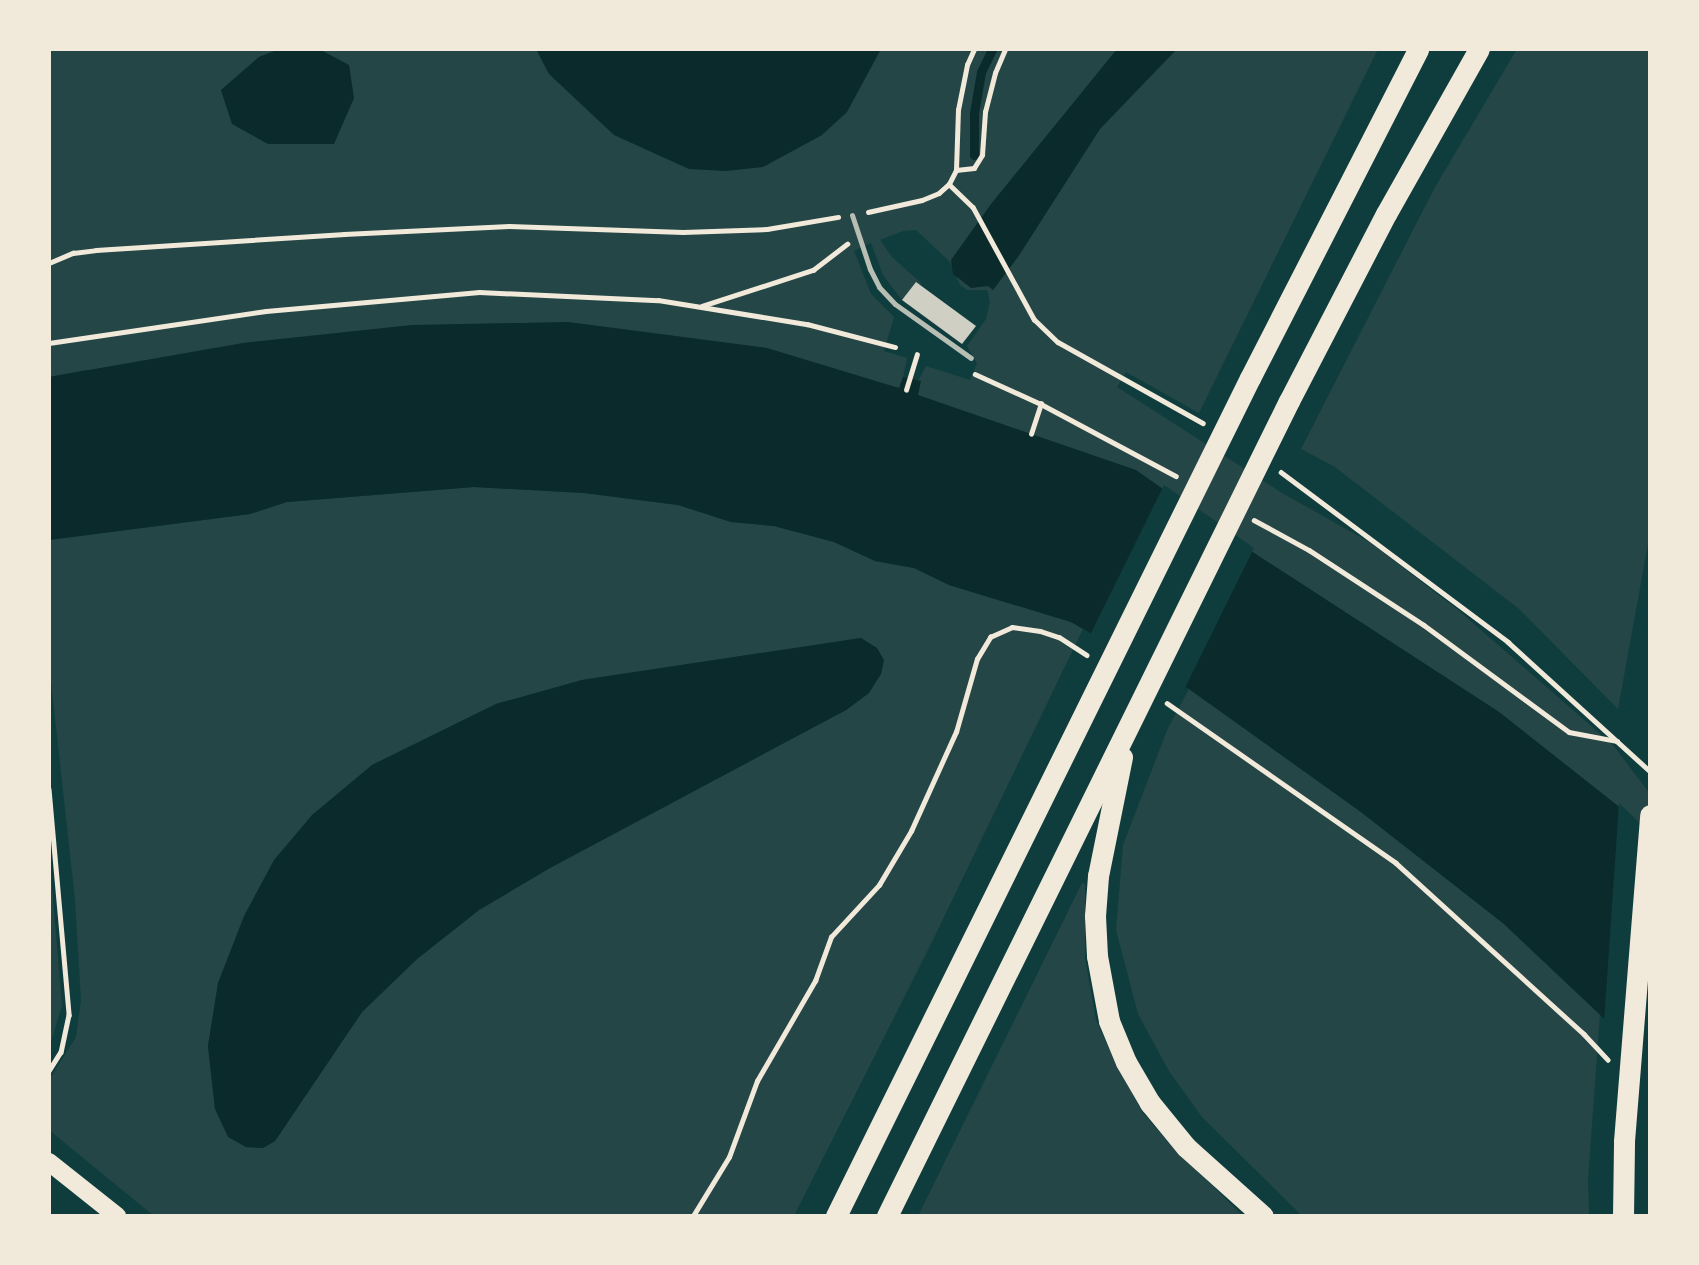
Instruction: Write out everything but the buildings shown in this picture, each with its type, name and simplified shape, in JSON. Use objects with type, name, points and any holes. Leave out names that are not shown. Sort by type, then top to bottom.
[{"type":"highway","points":[[836,1216],[1250,378],[1418,49]]},
{"type":"highway","points":[[887,1216],[1289,401],[1386,214],[1479,49]]},
{"type":"highway","points":[[1128,728],[1098,876],[1095,916],[1097,956],[1109,1021],[1126,1062],[1150,1103],[1186,1147],[1263,1216]]},
{"type":"highway","points":[[1623,1216],[1624,1141],[1650,815]]},
{"type":"main road","points":[[49,1162],[117,1216]]},
{"type":"lane","points":[[852,215],[879,287],[895,304],[971,358]]},
{"type":"path","points":[[49,263],[73,253],[96,250],[344,233],[509,226],[682,232],[767,229],[922,200],[939,193],[949,184],[956,170],[958,110],[967,65],[974,49]]},
{"type":"path","points":[[956,170],[974,168],[982,155],[985,113],[995,73],[1005,49]]},
{"type":"path","points":[[949,184],[973,207],[1034,319],[1058,342],[1205,424]]},
{"type":"path","points":[[701,307],[813,270],[859,235]]},
{"type":"path","points":[[49,343],[266,311],[479,292],[658,300],[807,324],[895,347]]},
{"type":"path","points":[[906,390],[917,355]]},
{"type":"path","points":[[968,370],[1041,404],[1188,483]]},
{"type":"path","points":[[1031,434],[1041,404]]},
{"type":"path","points":[[1271,466],[1304,487],[1508,642],[1650,771]]},
{"type":"path","points":[[1248,516],[1309,550],[1424,625],[1570,732],[1619,741]]},
{"type":"path","points":[[49,789],[69,1015],[61,1052],[49,1071]]},
{"type":"shaded area","points":[[49,49],[1378,49],[1199,413],[1126,372],[1117,387],[1282,493],[1371,543],[1458,610],[1613,745],[1650,794],[1650,838],[1618,806],[1499,712],[1251,551],[917,395],[86,370],[49,377]],"holes":[[[916,230],[950,262],[960,285],[967,290],[987,290],[990,301],[986,319],[967,346],[977,363],[970,380],[926,366],[917,383],[903,378],[907,358],[884,351],[894,317],[871,294],[854,251],[871,243],[883,275],[901,299],[909,297],[921,283],[892,257],[880,240],[903,231]]]},
{"type":"shaded area","points":[[279,49],[319,49],[349,65],[354,98],[334,144],[268,144],[232,124],[221,90],[259,57]]},
{"type":"shaded area","points":[[536,49],[881,49],[847,112],[822,135],[763,167],[726,171],[689,169],[614,135],[549,74]]},
{"type":"shaded area","points":[[1117,49],[1177,49],[1100,129],[1018,257],[993,290],[988,286],[971,288],[953,274],[951,260],[991,204]]},
{"type":"shaded area","points":[[1517,49],[1650,49],[1650,533],[1618,709],[1518,608],[1335,467],[1301,449],[1434,189]]},
{"type":"shaded area","points":[[568,322],[767,348],[899,388],[903,377],[921,381],[918,395],[1136,470],[1251,551],[1499,712],[1618,806],[1650,838],[1650,1062],[1504,924],[1361,812],[1189,689],[1071,622],[949,585],[914,568],[875,561],[834,542],[774,526],[731,522],[678,505],[584,493],[474,487],[287,502],[250,514],[49,540],[49,377],[243,343],[412,325]]},
{"type":"shaded area","points":[[474,487],[584,493],[678,505],[731,522],[774,526],[834,542],[875,561],[914,568],[949,585],[1071,622],[1083,629],[929,948],[794,1216],[154,1216],[49,1130],[49,1080],[76,1037],[81,1000],[75,900],[49,663],[49,540],[250,514],[287,502]],"holes":[[[861,638],[869,693],[846,710],[550,868],[479,910],[417,959],[362,1012],[275,1141],[263,1148],[246,1147],[215,1109],[208,1046],[218,983],[372,765],[496,704],[582,680]]]},
{"type":"shaded area","points":[[861,638],[877,648],[884,660],[881,674],[869,693],[846,710],[550,868],[479,910],[417,959],[362,1012],[275,1141],[263,1148],[246,1147],[228,1137],[215,1109],[208,1046],[218,983],[244,916],[274,860],[312,815],[372,765],[496,704],[582,680]]},
{"type":"shaded area","points":[[1189,689],[1361,812],[1504,924],[1600,1014],[1588,1180],[1589,1216],[1302,1216],[1202,1117],[1169,1071],[1138,1014],[1116,930],[1123,845],[1168,728]]},
{"type":"shaded area","points":[[49,849],[62,1006],[49,1048]]},
{"type":"shaded area","points":[[1082,883],[1085,884],[1085,958],[1096,1020],[1116,1064],[1143,1113],[1166,1140],[1243,1216],[918,1216]]},
{"type":"pier","points":[[1164,485],[1254,548],[1184,690],[1089,637]]},
{"type":"pier","points":[[1619,803],[1650,833],[1650,1065],[1604,1022]]},
{"type":"waterway","points":[[974,155],[974,113],[981,72],[992,49]]}]
